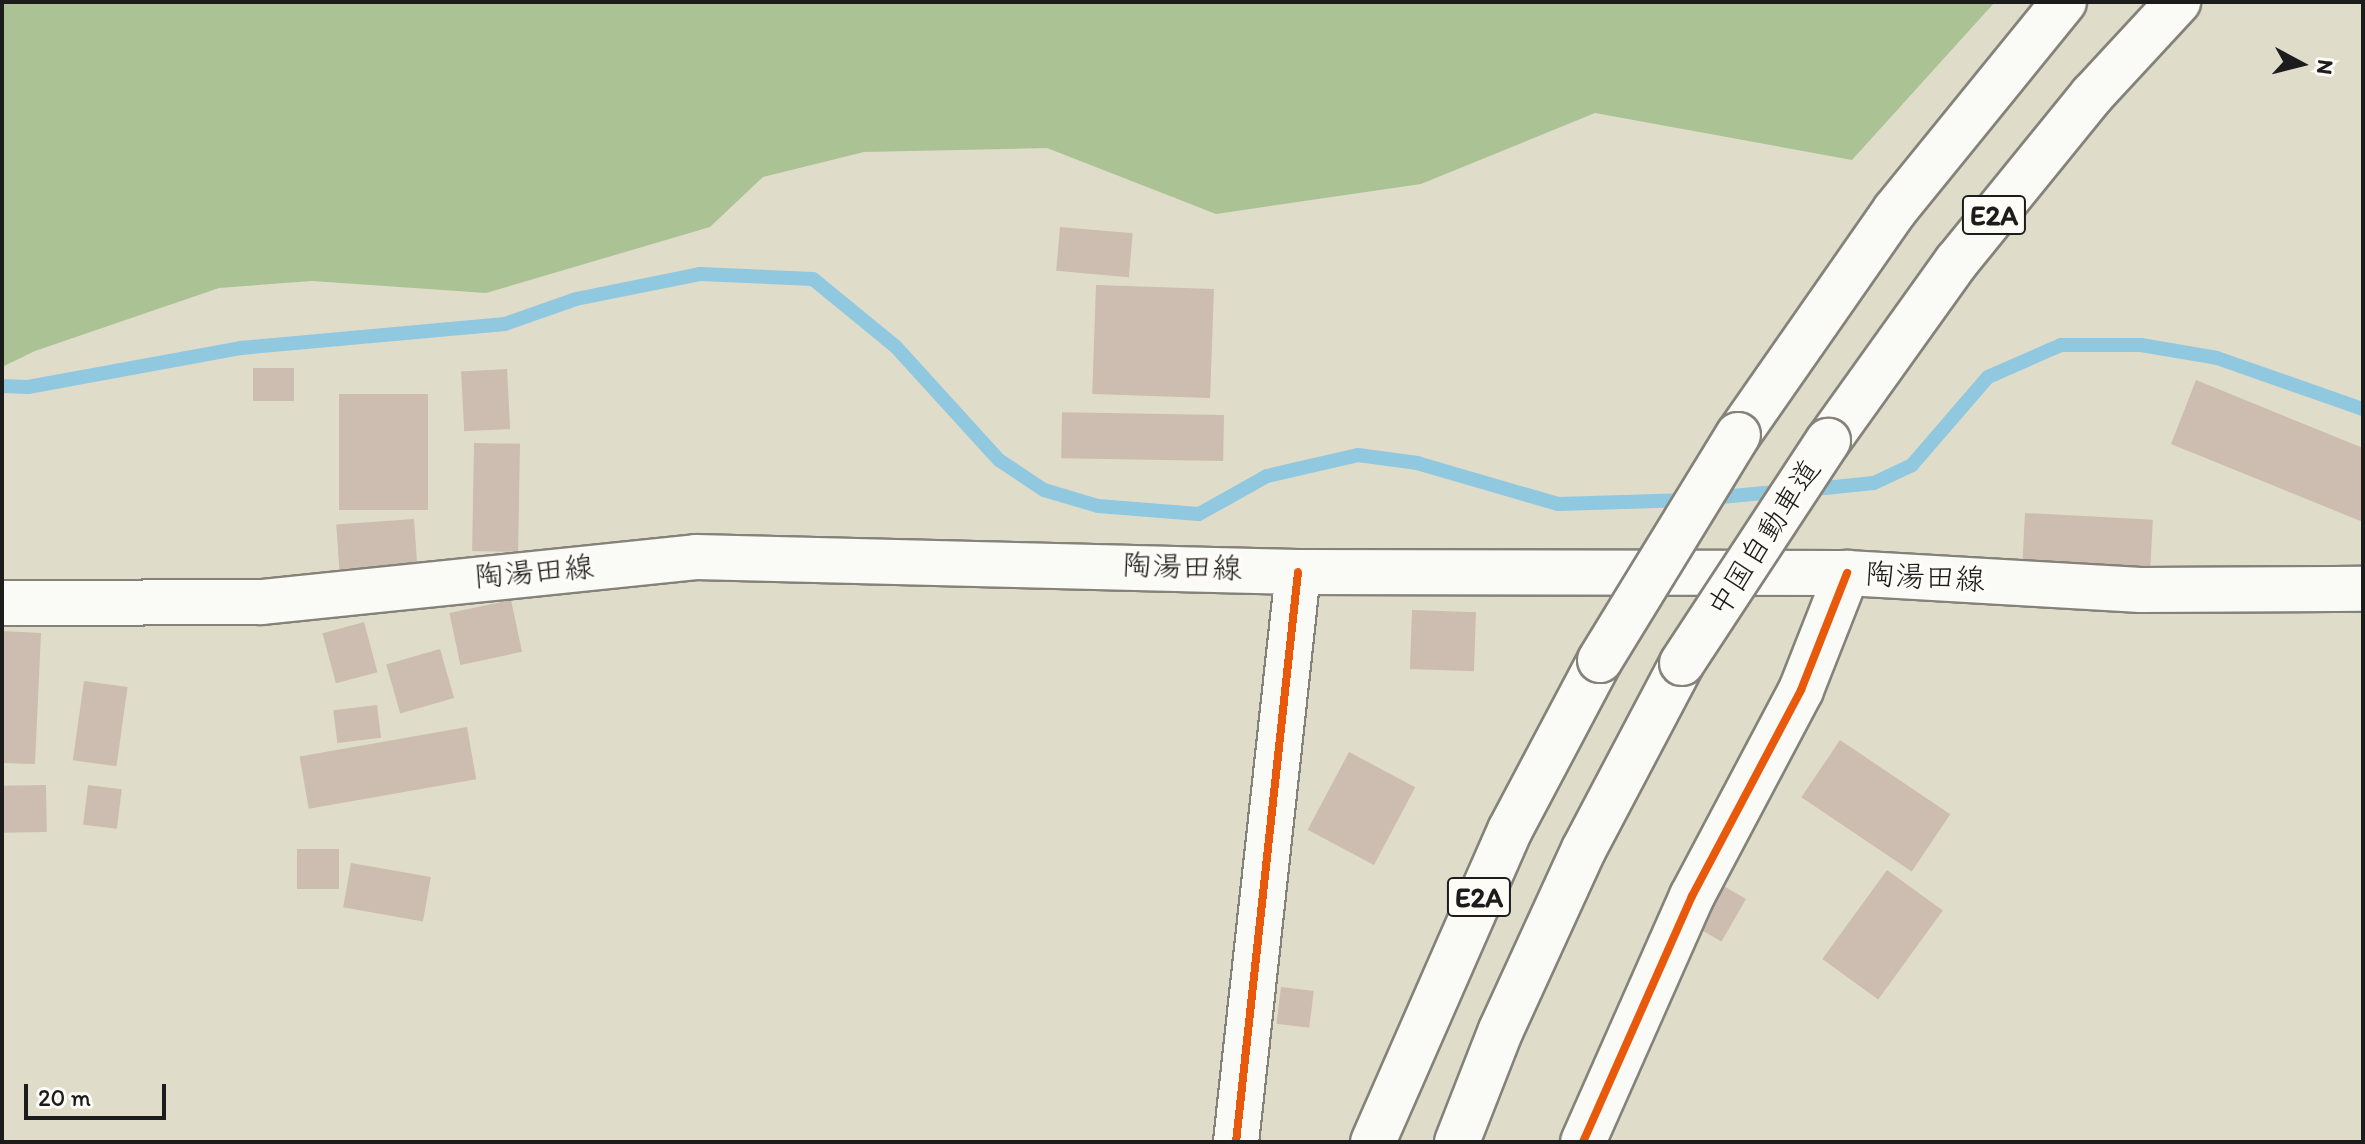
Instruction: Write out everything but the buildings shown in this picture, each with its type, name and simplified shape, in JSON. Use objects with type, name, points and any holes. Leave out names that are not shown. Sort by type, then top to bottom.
[{"type":"main road","name":"E2A","points":[[1373,1142],[1510,830],[1600,660],[1738,435],[1895,210],[2064,2]]},
{"type":"main road","name":"中国自動車道","points":[[1457,1142],[1501,1030],[1584,849],[1682,663],[1828,441],[1957,261],[2092,95],[2178,2]]},
{"type":"main road","name":"陶湯田線","points":[[2,603],[261,602],[696,557],[1298,572],[1847,573],[2141,590],[2363,589]]},
{"type":"main road","points":[[1236,1142],[1298,572]]},
{"type":"main road","points":[[1583,1142],[1692,896],[1801,690],[1847,573]]},
{"type":"green space","points":[[2,2],[1995,2],[1852,160],[1595,113],[1421,184],[1216,214],[1047,148],[864,152],[763,177],[710,227],[486,293],[312,281],[219,288],[35,351],[2,367]]},
{"type":"waterway","points":[[2,386],[28,387],[241,348],[505,324],[576,299],[700,274],[813,279],[896,347],[999,460],[1044,490],[1098,506],[1199,514],[1267,476],[1358,455],[1417,463],[1558,504],[1689,500]]},
{"type":"waterway","points":[[1805,490],[1874,483],[1912,465],[1988,377],[2061,345],[2141,345],[2217,358],[2363,409]]},
{"type":"waterway","points":[[1710,498],[1785,491]]},
{"type":"cycle path","points":[[1236,1142],[1298,572]]},
{"type":"cycle path","points":[[1583,1142],[1692,896],[1801,690],[1847,573]]}]
